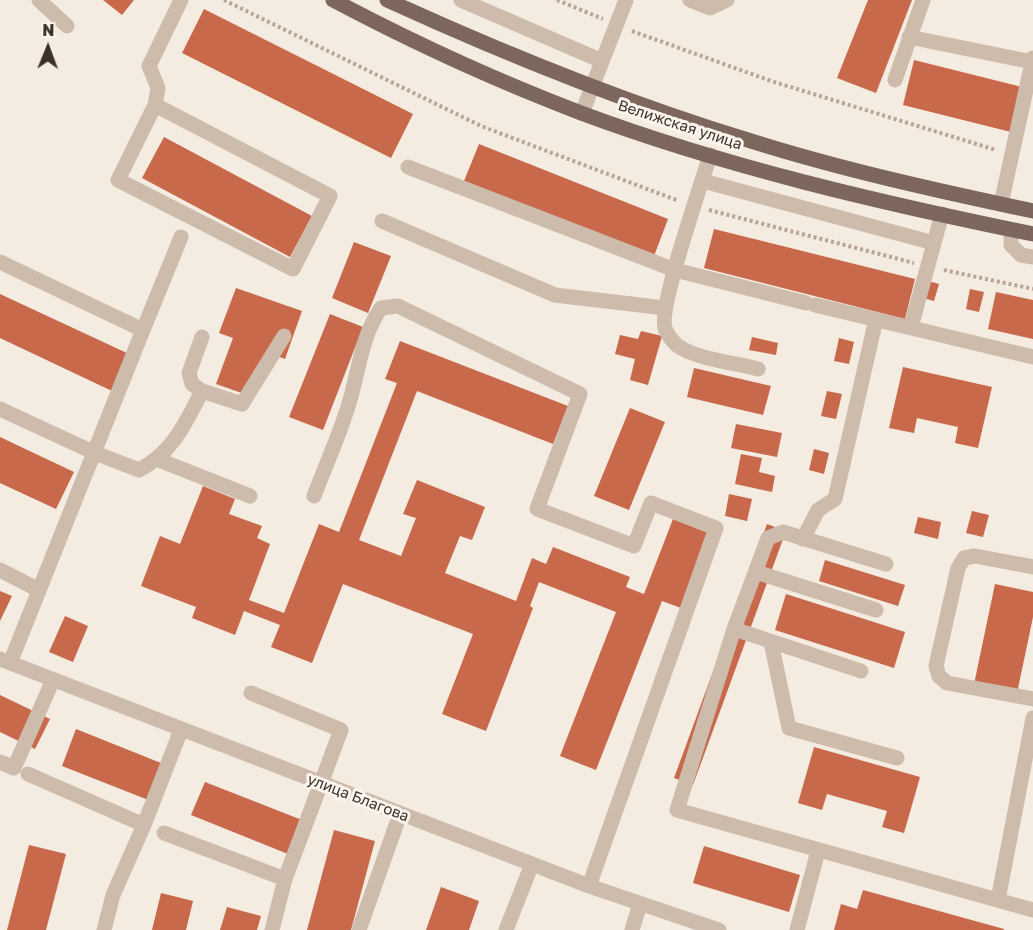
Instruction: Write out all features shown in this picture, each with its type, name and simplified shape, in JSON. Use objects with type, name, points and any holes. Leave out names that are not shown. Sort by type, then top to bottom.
[{"type":"main road","name":"Велижская улица","points":[[333,0],[461,63],[582,113],[710,155],[787,177],[1033,234]]},
{"type":"main road","name":"Велижская улица","points":[[387,0],[473,39],[592,86],[796,155],[1033,211]]},
{"type":"street","points":[[39,0],[67,26]]},
{"type":"street","points":[[155,105],[330,196],[293,269],[118,180],[155,105],[158,88],[149,66],[181,0]]},
{"type":"street","points":[[461,0],[602,61]]},
{"type":"street","points":[[582,113],[626,0]]},
{"type":"street","points":[[690,0],[710,8],[727,0]]},
{"type":"street","points":[[895,80],[923,0]]},
{"type":"street","points":[[909,37],[1033,60],[1010,154],[1001,204]]},
{"type":"street","points":[[710,155],[675,270],[665,308],[664,327],[677,346],[693,353],[758,369]]},
{"type":"street","points":[[408,168],[675,270],[1033,357]]},
{"type":"street","points":[[703,181],[934,243]]},
{"type":"street","points":[[911,327],[942,214]]},
{"type":"street","points":[[382,221],[555,294],[665,308]]},
{"type":"street","points":[[1011,230],[1011,245],[1021,255],[1033,258]]},
{"type":"street","points":[[5,661],[39,590],[181,237]]},
{"type":"street","points":[[0,262],[143,330]]},
{"type":"street","points":[[314,496],[351,399],[354,374],[373,320],[381,308],[398,306],[580,394],[537,509],[634,546],[651,503],[716,528],[589,886]]},
{"type":"street","points":[[803,538],[818,510],[835,499],[876,319]]},
{"type":"street","points":[[202,337],[189,374],[192,384],[201,391],[242,404],[284,336]]},
{"type":"street","points":[[0,409],[95,453],[139,470],[159,460],[184,428],[201,391]]},
{"type":"street","points":[[159,460],[250,496]]},
{"type":"street","points":[[886,564],[783,532],[768,538],[734,629],[677,810],[1033,910]]},
{"type":"street","points":[[1033,567],[975,556],[964,558],[958,568],[936,666],[939,676],[947,683],[1033,699]]},
{"type":"street","points":[[0,570],[39,590]]},
{"type":"street","points":[[756,572],[876,609]]},
{"type":"street","points":[[734,629],[861,671]]},
{"type":"street","points":[[771,642],[789,728],[897,758]]},
{"type":"street","name":"улица Благова","points":[[5,661],[589,886],[719,930]]},
{"type":"street","points":[[0,762],[14,768],[53,680]]},
{"type":"street","points":[[251,693],[341,730],[285,879],[272,930]]},
{"type":"street","points":[[998,900],[1033,718]]},
{"type":"street","points":[[104,930],[113,895],[144,825],[181,730]]},
{"type":"street","points":[[28,774],[144,825]]},
{"type":"street","points":[[360,930],[400,814]]},
{"type":"street","points":[[164,833],[285,879]]},
{"type":"street","points":[[797,930],[818,850]]},
{"type":"street","points":[[506,930],[532,864]]},
{"type":"street","points":[[632,930],[640,904]]},
{"type":"path","points":[[224,0],[481,126],[695,207],[928,266],[1033,289]]},
{"type":"path","points":[[556,0],[616,25],[771,81],[1010,154]]},
{"type":"building","points":[[103,0],[134,0],[122,15]]},
{"type":"building","points":[[868,0],[912,0],[876,93],[837,78]]},
{"type":"building","points":[[204,9],[413,114],[391,158],[182,53]]},
{"type":"building","points":[[914,60],[1022,87],[1011,132],[903,105]]},
{"type":"building","points":[[164,137],[312,216],[290,257],[142,178]]},
{"type":"building","points":[[479,144],[668,219],[654,256],[464,181]]},
{"type":"building","points":[[714,229],[915,279],[905,319],[704,268]]},
{"type":"building","points":[[354,242],[391,256],[368,313],[332,298]]},
{"type":"building","points":[[928,281],[939,284],[934,301],[923,298]]},
{"type":"building","points":[[236,288],[302,311],[285,359],[269,353],[253,397],[216,384],[233,338],[219,333]]},
{"type":"building","points":[[970,289],[984,292],[979,312],[966,309]]},
{"type":"building","points":[[996,292],[1033,300],[1033,339],[988,329]]},
{"type":"building","points":[[0,294],[129,354],[112,391],[0,338]]},
{"type":"building","points":[[330,314],[363,327],[323,430],[289,417]]},
{"type":"building","points":[[641,331],[662,336],[648,385],[630,380],[635,359],[615,354],[620,335],[638,339]]},
{"type":"building","points":[[752,337],[778,343],[776,355],[749,350]]},
{"type":"building","points":[[839,338],[854,342],[849,364],[834,361]]},
{"type":"building","points":[[400,341],[568,406],[553,444],[417,391],[359,540],[401,556],[416,518],[403,514],[417,480],[485,507],[472,540],[460,536],[445,573],[516,601],[532,558],[546,564],[553,547],[630,577],[626,587],[644,594],[673,519],[711,534],[681,608],[662,601],[596,770],[560,756],[616,612],[539,582],[530,606],[533,608],[486,731],[442,714],[473,634],[343,584],[312,663],[271,647],[280,625],[244,611],[235,635],[192,618],[196,607],[141,586],[160,536],[180,544],[203,486],[235,499],[229,514],[262,526],[257,538],[270,544],[249,600],[284,613],[319,524],[339,532],[397,383],[385,379]]},
{"type":"building","points":[[903,367],[992,387],[978,448],[955,443],[958,427],[917,418],[914,433],[889,428]]},
{"type":"building","points":[[694,368],[771,386],[763,415],[687,397]]},
{"type":"building","points":[[827,391],[842,394],[836,419],[821,416]]},
{"type":"building","points":[[630,408],[665,422],[629,510],[594,496]]},
{"type":"building","points":[[736,424],[782,433],[777,457],[731,448]]},
{"type":"building","points":[[0,437],[74,472],[56,509],[0,483]]},
{"type":"building","points":[[814,449],[829,453],[824,474],[809,470]]},
{"type":"building","points":[[741,454],[762,458],[759,472],[775,476],[772,492],[735,484]]},
{"type":"building","points":[[729,494],[752,499],[747,521],[725,516]]},
{"type":"building","points":[[972,511],[989,515],[983,537],[966,533]]},
{"type":"building","points":[[918,517],[941,522],[938,539],[914,533]]},
{"type":"building","points":[[767,524],[786,531],[693,785],[674,778]]},
{"type":"building","points":[[825,560],[905,585],[898,606],[819,581]]},
{"type":"building","points":[[995,584],[1033,592],[1033,617],[1016,698],[973,689]]},
{"type":"building","points":[[0,591],[12,596],[0,621]]},
{"type":"building","points":[[786,594],[905,632],[894,668],[775,630]]},
{"type":"building","points":[[65,616],[88,626],[73,662],[49,652]]},
{"type":"building","points":[[0,695],[50,719],[35,749],[0,732]]},
{"type":"building","points":[[76,729],[171,767],[156,803],[62,766]]},
{"type":"building","points":[[814,747],[920,777],[904,833],[882,827],[887,811],[827,794],[822,810],[798,803]]},
{"type":"building","points":[[205,782],[302,820],[288,854],[191,815]]},
{"type":"building","points":[[334,830],[375,841],[351,930],[307,930]]},
{"type":"building","points":[[29,845],[66,854],[46,930],[7,930]]},
{"type":"building","points":[[704,846],[800,875],[789,912],[693,883]]},
{"type":"building","points":[[441,887],[479,901],[469,930],[426,930]]},
{"type":"building","points":[[863,890],[1004,930],[834,930],[841,904],[857,909]]},
{"type":"building","points":[[161,893],[193,901],[186,930],[152,930]]},
{"type":"building","points":[[227,907],[261,916],[257,930],[220,930]]}]
